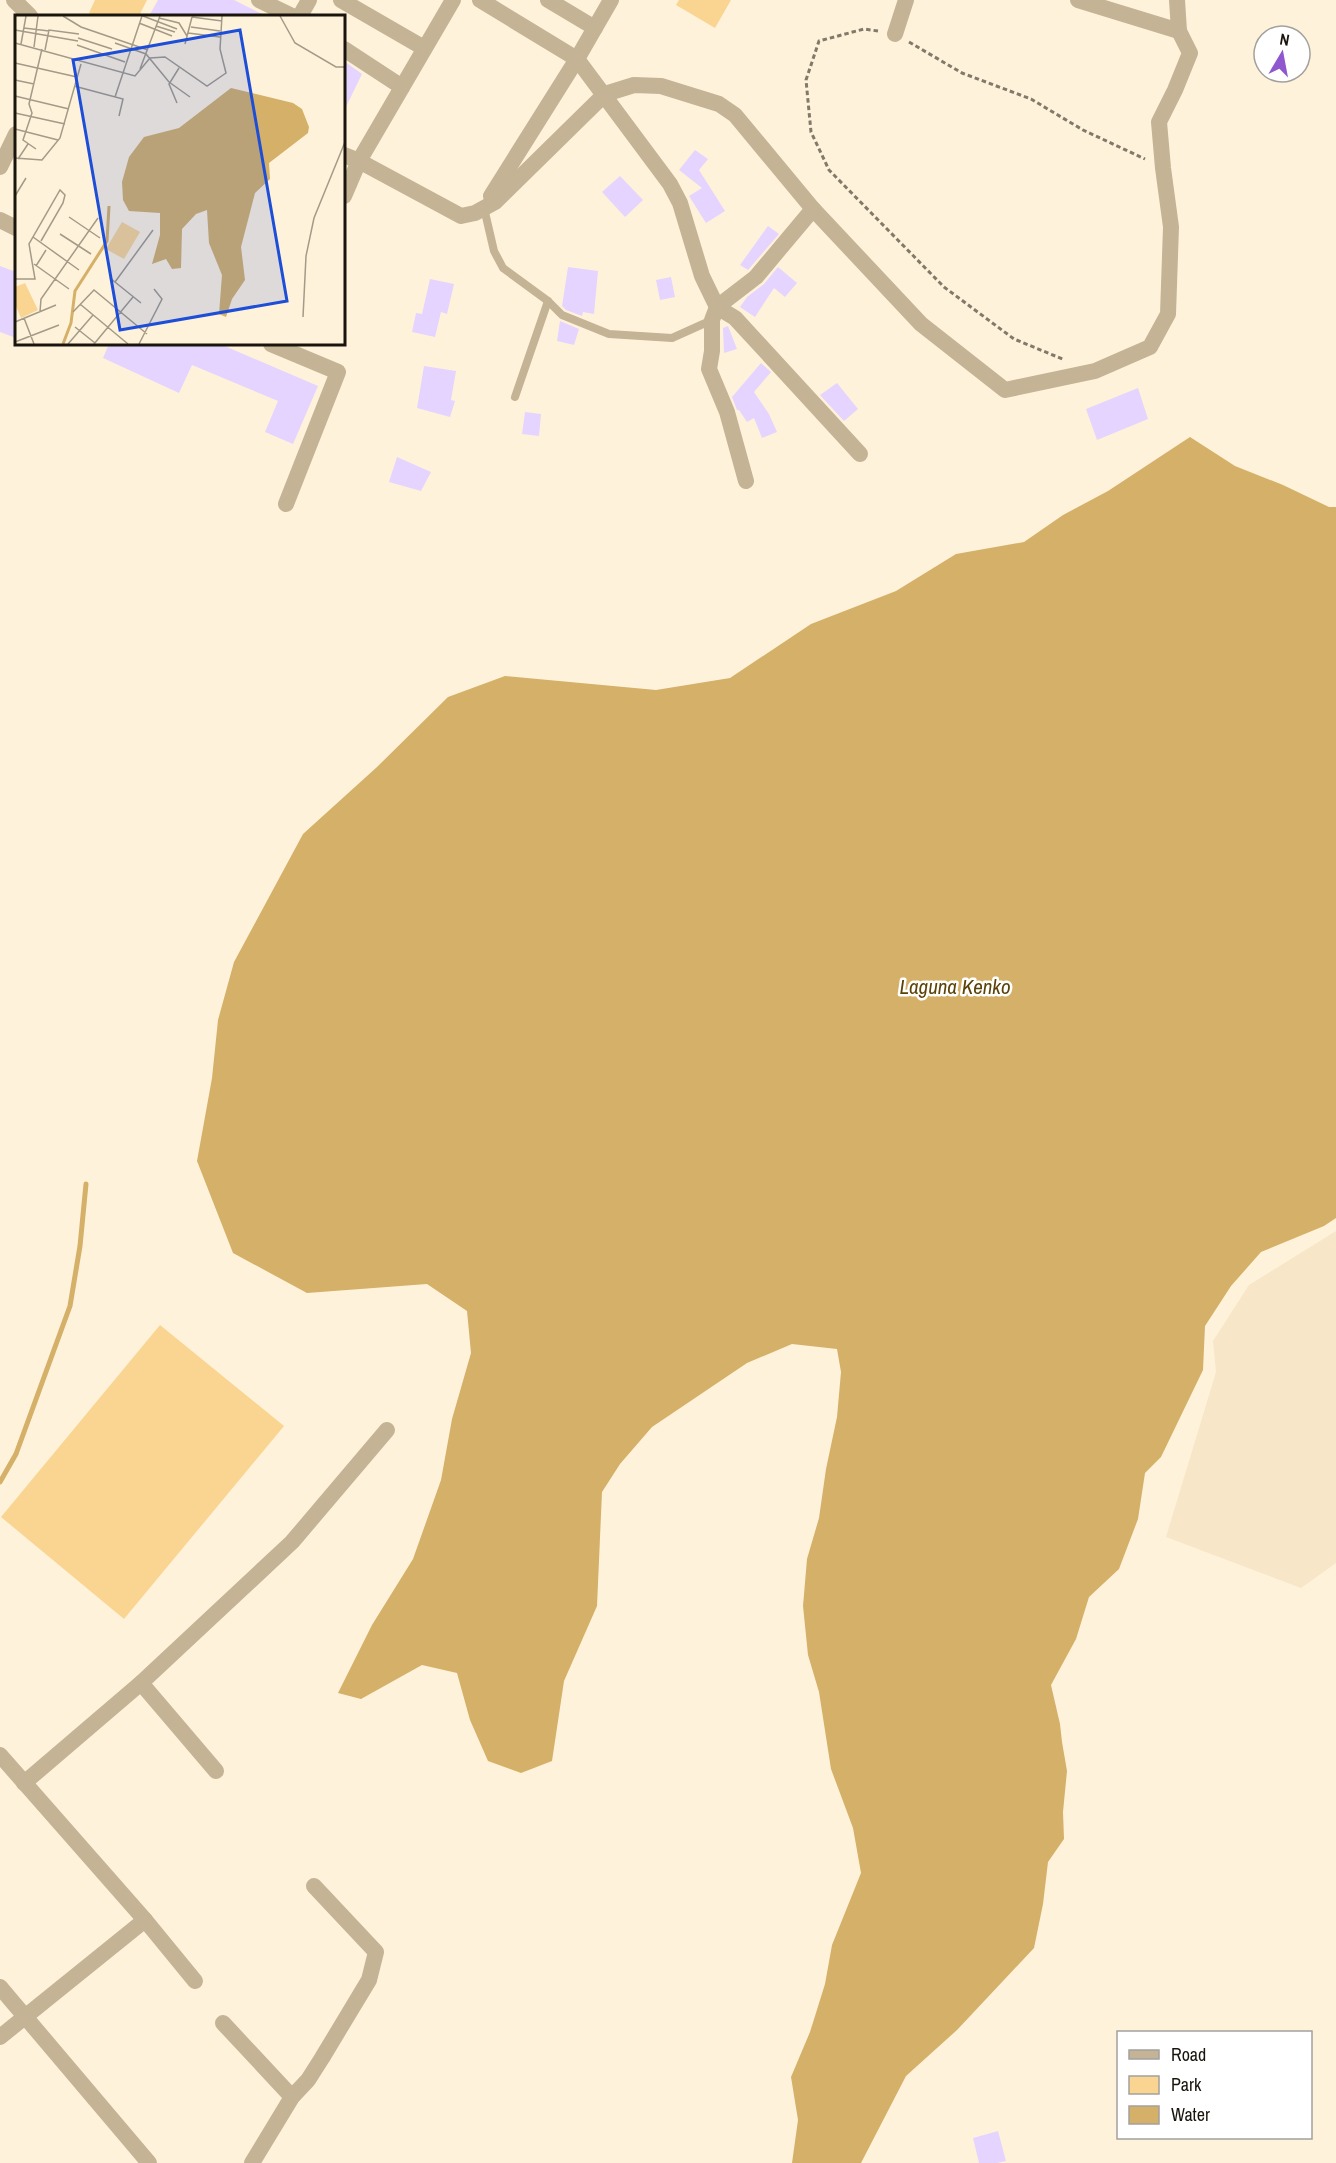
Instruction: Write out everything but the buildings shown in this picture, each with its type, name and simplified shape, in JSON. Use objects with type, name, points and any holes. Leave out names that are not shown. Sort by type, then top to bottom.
[{"type":"street","points":[[14,0],[29,15]]},
{"type":"street","points":[[259,0],[290,15]]},
{"type":"street","points":[[301,15],[309,0]]},
{"type":"street","points":[[341,0],[424,48]]},
{"type":"street","points":[[345,191],[351,158],[402,87],[453,0]]},
{"type":"street","points":[[480,0],[578,59],[670,184],[680,203],[715,313],[709,369],[727,412],[746,482]]},
{"type":"street","points":[[548,0],[595,28]]},
{"type":"street","points":[[484,208],[578,59],[611,0]]},
{"type":"street","points":[[895,34],[906,0]]},
{"type":"street","points":[[1078,0],[1179,31]]},
{"type":"street","points":[[351,158],[462,216],[495,202],[604,94],[634,85],[661,86],[719,104],[735,115],[813,209],[921,324],[1005,390],[1095,371],[1150,347],[1168,314],[1171,226],[1159,122],[1190,53],[1179,31],[1177,0]]},
{"type":"street","points":[[345,50],[402,87]]},
{"type":"street","points":[[0,167],[10,139]]},
{"type":"street","points":[[715,313],[756,277],[813,209]]},
{"type":"street","points":[[0,220],[15,228]]},
{"type":"street","points":[[715,313],[735,318],[860,454]]},
{"type":"street","points":[[278,345],[338,372],[286,504]]},
{"type":"street","points":[[24,1783],[141,1683],[292,1542],[387,1430]]},
{"type":"street","points":[[141,1683],[216,1771]]},
{"type":"street","points":[[0,1755],[145,1920],[195,1981]]},
{"type":"street","points":[[252,2163],[292,2097],[308,2080],[369,1980],[376,1952],[314,1886]]},
{"type":"street","points":[[0,2037],[145,1920]]},
{"type":"street","points":[[0,1987],[149,2163]]},
{"type":"street","points":[[223,2023],[292,2097]]},
{"type":"lane","points":[[484,208],[494,251],[502,268],[562,315],[609,334],[672,338],[715,313]]},
{"type":"lane","points":[[515,397],[548,302]]},
{"type":"path","points":[[1095,371],[1014,339],[944,287],[828,170],[811,132],[806,80],[819,41],[864,29],[895,34],[962,73],[1031,99],[1083,130],[1163,168]]},
{"type":"shaded area","points":[[1336,1231],[1336,1563],[1301,1588],[1166,1537],[1216,1372],[1213,1341],[1249,1285]]},
{"type":"green space","points":[[95,0],[147,0],[140,15],[93,15],[89,13]]},
{"type":"green space","points":[[679,0],[731,0],[715,28],[676,5]]},
{"type":"green space","points":[[160,1325],[284,1426],[124,1619],[1,1517]]},
{"type":"water","name":"Laguna Kenko","points":[[1190,437],[1235,466],[1329,507],[1336,507],[1336,1218],[1324,1226],[1261,1252],[1231,1286],[1205,1326],[1203,1370],[1161,1457],[1145,1473],[1138,1519],[1119,1569],[1089,1597],[1076,1639],[1051,1685],[1067,1771],[1063,1812],[1064,1839],[1048,1862],[1043,1904],[1034,1948],[957,2030],[906,2076],[861,2163],[792,2163],[798,2120],[791,2077],[810,2032],[825,1984],[832,1945],[861,1873],[853,1828],[831,1769],[819,1692],[808,1655],[803,1606],[807,1559],[819,1518],[837,1417],[841,1372],[837,1349],[792,1344],[747,1363],[652,1427],[620,1464],[602,1492],[597,1606],[564,1681],[552,1761],[521,1773],[488,1761],[470,1720],[457,1673],[422,1665],[361,1699],[338,1693],[372,1625],[413,1559],[441,1480],[452,1419],[471,1353],[467,1311],[427,1284],[307,1293],[233,1253],[197,1161],[212,1078],[218,1020],[234,962],[303,834],[377,767],[448,697],[505,676],[656,690],[730,678],[811,624],[896,591],[956,554],[1024,542],[1063,515],[1108,491]]},
{"type":"waterway","points":[[0,1482],[16,1454],[70,1306],[80,1246],[86,1184]]}]
